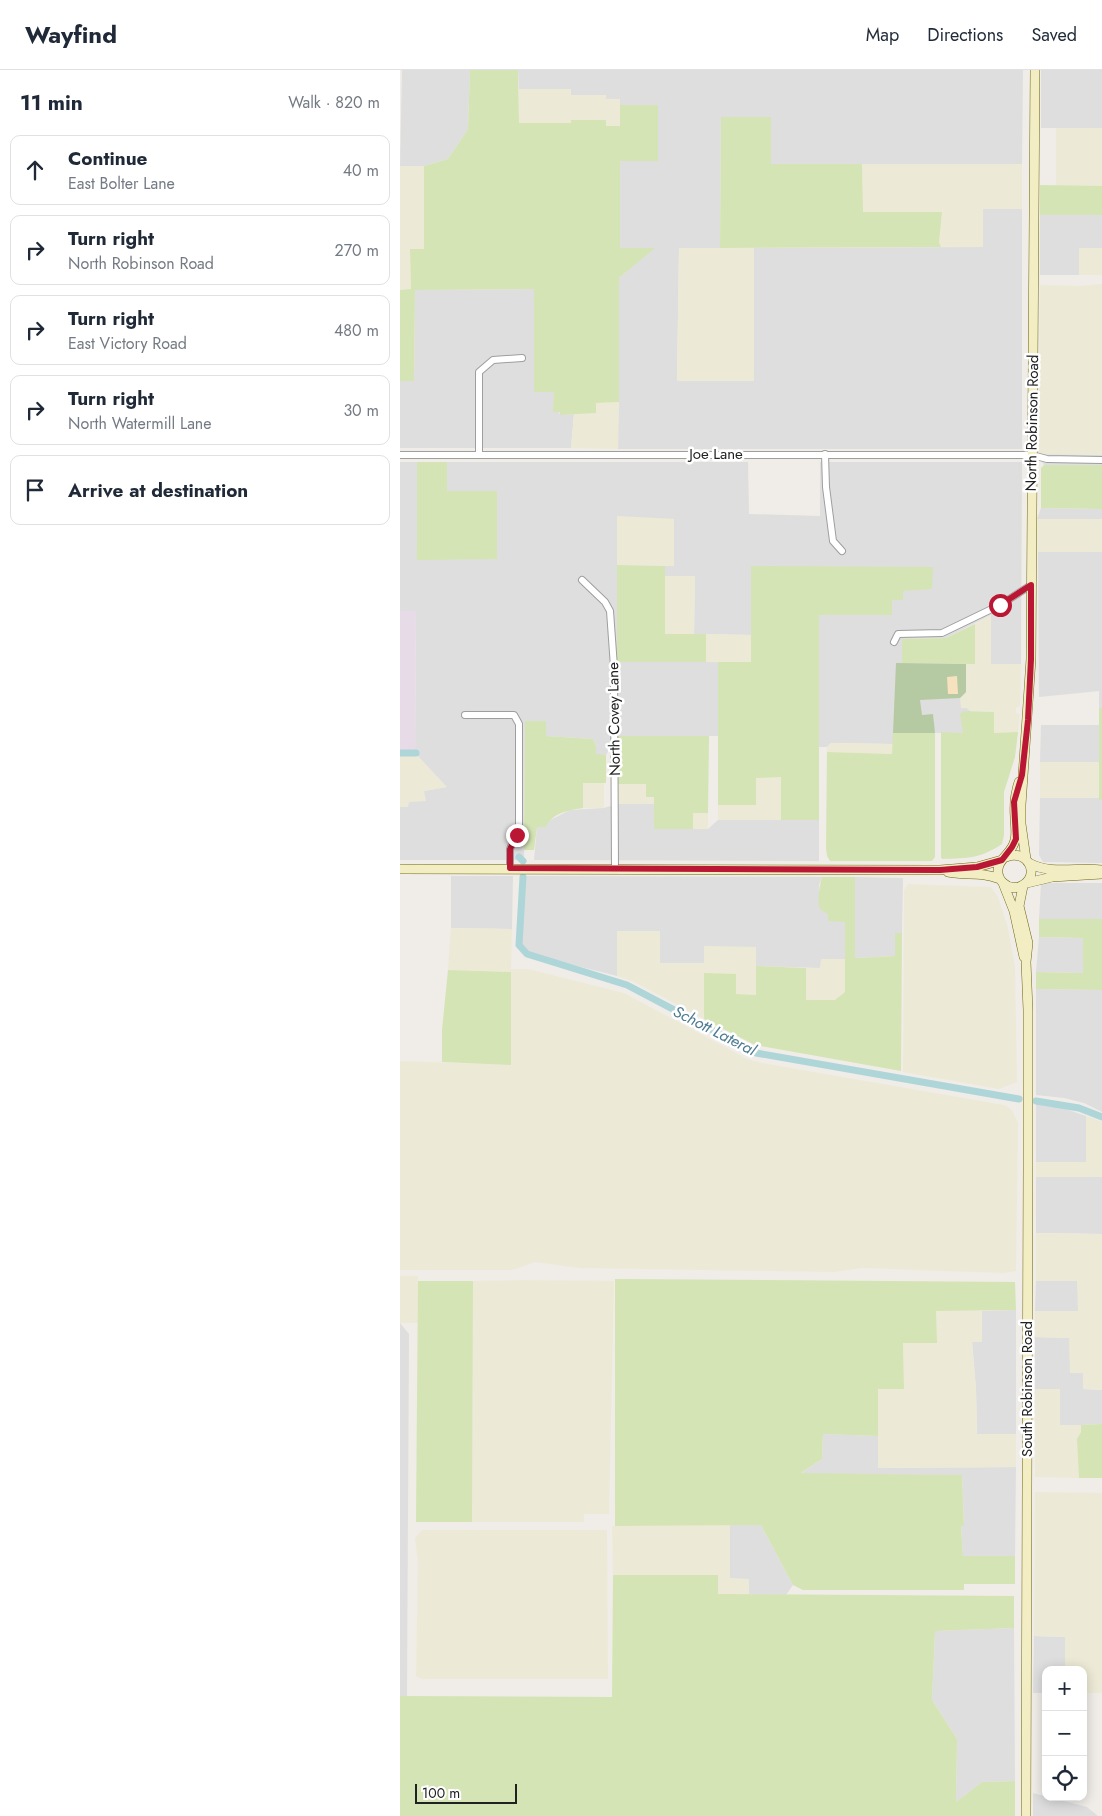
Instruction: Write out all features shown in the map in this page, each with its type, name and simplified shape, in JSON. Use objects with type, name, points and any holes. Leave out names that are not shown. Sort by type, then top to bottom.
[{"type":"street","name":"North Robinson Road","points":[[1028,861],[1021,824],[1022,775],[1030,694],[1035,70]]},
{"type":"street","points":[[479,455],[479,372],[493,360],[522,358]]},
{"type":"street","points":[[825,454],[826,487],[833,541],[842,551]]},
{"type":"street","name":"Joe Lane","points":[[400,455],[1032,455],[1047,459],[1102,460]]},
{"type":"street","name":"North Covey Lane","points":[[582,580],[605,602],[610,611],[614,667],[615,869]]},
{"type":"street","points":[[894,642],[898,634],[942,633],[1000,605],[1031,585]]},
{"type":"street","points":[[465,715],[514,715],[519,724],[519,828],[510,849],[510,868]]},
{"type":"street","name":"North Robinson Road","points":[[1004,858],[1016,839],[1014,802],[1022,775]]},
{"type":"street","points":[[400,869],[940,870],[977,867],[1016,854],[1047,870],[1075,868],[1102,872]]},
{"type":"street","points":[[1002,881],[998,869],[1004,858]]},
{"type":"street","points":[[1025,884],[1031,873],[1028,861]]},
{"type":"street","points":[[940,870],[959,874],[980,873],[1002,881],[1012,888],[1052,877],[1102,872]]},
{"type":"street","name":"South Robinson Road","points":[[1002,881],[1014,911],[1026,962]]},
{"type":"street","name":"South Robinson Road","points":[[1025,884],[1019,906],[1028,943],[1026,962],[1028,1010],[1026,1816]]},
{"type":"shaded area","points":[[402,70],[470,70],[468,129],[448,159],[424,166],[400,166]]},
{"type":"shaded area","points":[[518,70],[1023,70],[1022,164],[771,164],[721,118],[720,248],[679,248],[677,380],[754,380],[754,248],[983,247],[983,209],[1022,209],[1022,449],[618,449],[619,278],[654,248],[620,248],[620,161],[658,105],[620,105],[620,99],[606,99],[606,95],[571,95],[570,89],[519,89]]},
{"type":"shaded area","points":[[1041,70],[1102,70],[1102,128],[1041,128]]},
{"type":"shaded area","points":[[519,89],[571,89],[571,95],[606,95],[606,99],[620,99],[620,126],[606,126],[606,120],[571,120],[571,123],[519,123]]},
{"type":"shaded area","points":[[1056,128],[1102,128],[1102,186],[1056,186]]},
{"type":"shaded area","points":[[862,164],[1022,164],[1022,209],[983,209],[983,247],[941,247],[939,242],[942,212],[863,212]]},
{"type":"shaded area","points":[[400,166],[424,166],[424,249],[410,249],[411,290],[400,290]]},
{"type":"shaded area","points":[[1040,215],[1102,215],[1102,248],[1080,248],[1079,275],[1040,275]]},
{"type":"shaded area","points":[[679,248],[754,248],[754,381],[677,381]]},
{"type":"shaded area","points":[[1079,248],[1102,248],[1102,275],[1079,275]]},
{"type":"shaded area","points":[[1102,284],[1102,455],[1038,454],[1040,285],[1081,286]]},
{"type":"shaded area","points":[[535,289],[534,391],[554,392],[560,415],[574,414],[571,448],[400,448],[400,381],[414,381],[415,290]]},
{"type":"shaded area","points":[[619,402],[618,449],[571,448],[574,414],[596,413],[596,403]]},
{"type":"shaded area","points":[[1038,454],[1102,455],[1102,465],[1044,465]]},
{"type":"shaded area","points":[[400,462],[417,462],[417,560],[447,491],[447,462],[748,462],[749,514],[820,516],[820,462],[1022,462],[1021,664],[991,664],[991,615],[946,638],[902,639],[902,663],[966,664],[967,708],[994,733],[893,733],[893,744],[831,743],[827,747],[819,747],[819,615],[892,615],[751,566],[751,635],[694,634],[695,576],[665,576],[665,566],[674,565],[617,517],[617,662],[718,662],[718,736],[617,736],[606,755],[596,755],[596,746],[593,739],[546,736],[525,721],[524,860],[400,860],[400,807],[408,807],[408,802],[424,791],[446,787],[415,753],[416,612],[400,611]]},
{"type":"shaded area","points":[[1041,508],[1102,509],[1102,519],[1037,519]]},
{"type":"shaded area","points":[[617,516],[674,519],[674,566],[617,565]]},
{"type":"shaded area","points":[[1037,519],[1102,519],[1102,552],[1038,552]]},
{"type":"shaded area","points":[[1038,552],[1102,552],[1102,708],[1099,708],[1099,691],[1039,697]]},
{"type":"shaded area","points":[[665,576],[695,576],[694,634],[664,634]]},
{"type":"shaded area","points":[[400,611],[416,611],[415,753],[400,753]]},
{"type":"shaded area","points":[[991,615],[991,664],[1021,664],[1020,706],[1016,708],[1016,713],[1020,714],[1018,732],[994,733],[994,712],[971,711],[967,708],[961,708],[960,698],[966,692],[966,664],[975,663],[975,624]]},
{"type":"shaded area","points":[[706,634],[751,635],[751,663],[706,662]]},
{"type":"shaded area","points":[[1041,725],[1099,725],[1099,762],[1040,762]]},
{"type":"shaded area","points":[[831,743],[893,744],[893,754],[827,752],[827,747]]},
{"type":"shaded area","points":[[400,753],[415,753],[447,787],[424,791],[426,801],[409,802],[408,807],[400,807]]},
{"type":"shaded area","points":[[1040,762],[1099,762],[1099,798],[1040,798]]},
{"type":"shaded area","points":[[756,777],[781,777],[781,820],[718,820],[718,805],[755,805]]},
{"type":"shaded area","points":[[583,783],[604,783],[604,808],[583,808]]},
{"type":"shaded area","points":[[617,784],[646,784],[654,797],[654,804],[617,804]]},
{"type":"shaded area","points":[[1040,798],[1099,798],[1099,800],[1102,800],[1102,863],[1043,862],[1039,855]]},
{"type":"shaded area","points":[[617,804],[654,804],[654,829],[708,829],[718,820],[819,820],[819,861],[534,860],[537,827],[570,810],[604,808]]},
{"type":"shaded area","points":[[693,813],[708,813],[708,829],[693,829]]},
{"type":"shaded area","points":[[451,876],[513,876],[512,929],[451,928]]},
{"type":"shaded area","points":[[524,876],[822,877],[819,885],[821,910],[845,922],[845,959],[821,959],[821,968],[756,966],[755,947],[704,947],[704,963],[660,963],[617,931],[617,976],[526,953],[518,944]]},
{"type":"shaded area","points":[[855,877],[903,878],[902,933],[895,933],[895,956],[855,958]]},
{"type":"shaded area","points":[[1041,883],[1102,883],[1102,919],[1039,919]]},
{"type":"shaded area","points":[[908,884],[991,887],[998,897],[1008,928],[1015,967],[1017,1082],[999,1089],[903,1072],[904,890]]},
{"type":"shaded area","points":[[451,928],[512,929],[511,969],[528,969],[624,993],[747,1059],[1004,1105],[1012,1110],[1018,1123],[1016,1271],[1004,1273],[862,1268],[834,1272],[580,1268],[535,1262],[512,1270],[400,1270],[400,1061],[511,1065],[511,972],[448,970]]},
{"type":"shaded area","points":[[617,931],[660,931],[660,963],[704,963],[704,946],[756,947],[756,995],[736,994],[704,973],[704,1019],[634,982],[617,976]]},
{"type":"shaded area","points":[[1039,937],[1083,938],[1083,973],[1036,972]]},
{"type":"shaded area","points":[[821,959],[845,959],[845,992],[835,1000],[806,1000],[806,968],[820,968]]},
{"type":"shaded area","points":[[1036,989],[1102,990],[1102,1112],[1084,1103],[1064,1098],[1036,1095]]},
{"type":"shaded area","points":[[1036,1103],[1060,1107],[1086,1116],[1086,1162],[1036,1162]]},
{"type":"shaded area","points":[[1086,1116],[1102,1122],[1102,1177],[1036,1177],[1036,1162],[1086,1162]]},
{"type":"shaded area","points":[[1036,1177],[1102,1177],[1102,1234],[1036,1233]]},
{"type":"shaded area","points":[[1036,1233],[1102,1234],[1102,1390],[1083,1389],[1083,1373],[1070,1373],[1069,1338],[1035,1337],[1035,1311],[1078,1311],[1077,1281],[1036,1281]]},
{"type":"shaded area","points":[[400,1276],[418,1276],[418,1323],[400,1323]]},
{"type":"shaded area","points":[[473,1281],[614,1281],[609,1514],[584,1514],[584,1522],[472,1522]]},
{"type":"shaded area","points":[[1036,1281],[1078,1281],[1078,1311],[1035,1311]]},
{"type":"shaded area","points":[[1016,1310],[1016,1434],[977,1434],[972,1342],[982,1342],[982,1311]]},
{"type":"shaded area","points":[[936,1311],[982,1311],[982,1342],[972,1342],[977,1434],[1016,1434],[1016,1467],[878,1468],[878,1389],[904,1389],[903,1342]]},
{"type":"shaded area","points":[[400,1323],[409,1334],[407,1696],[400,1696]]},
{"type":"shaded area","points":[[1035,1337],[1070,1338],[1070,1373],[1083,1373],[1083,1389],[1102,1390],[1102,1424],[1060,1426],[1060,1389],[1035,1389]]},
{"type":"shaded area","points":[[1035,1389],[1060,1389],[1060,1425],[1081,1425],[1081,1432],[1077,1439],[1079,1478],[1035,1477]]},
{"type":"shaded area","points":[[823,1434],[878,1436],[878,1468],[1016,1467],[1015,1556],[963,1556],[961,1526],[964,1525],[962,1475],[800,1474],[822,1459]]},
{"type":"shaded area","points":[[1035,1492],[1102,1493],[1102,1693],[1087,1693],[1087,1666],[1065,1666],[1065,1637],[1034,1636]]},
{"type":"shaded area","points":[[730,1525],[761,1525],[793,1585],[786,1595],[749,1594],[749,1579],[730,1579]]},
{"type":"shaded area","points":[[730,1525],[730,1578],[749,1579],[749,1594],[718,1594],[717,1575],[613,1575],[612,1526]]},
{"type":"shaded area","points":[[422,1530],[607,1530],[608,1679],[421,1679],[416,1676],[418,1563],[415,1538]]},
{"type":"shaded area","points":[[1014,1628],[1015,1781],[982,1782],[956,1802],[957,1739],[932,1700],[935,1631]]},
{"type":"shaded area","points":[[1034,1636],[1065,1637],[1065,1666],[1042,1666],[1042,1693],[1033,1693]]},
{"type":"shaded area","points":[[1033,1793],[1042,1795],[1042,1801],[1064,1801],[1087,1807],[1098,1816],[1033,1816]]},
{"type":"green space","points":[[470,70],[518,70],[519,123],[571,123],[571,120],[606,120],[606,126],[620,126],[620,105],[658,105],[658,161],[620,161],[620,248],[655,248],[619,278],[619,402],[596,403],[596,413],[560,415],[560,412],[553,412],[554,392],[534,392],[534,289],[415,290],[414,381],[400,381],[400,290],[411,289],[410,249],[424,249],[424,166],[448,159],[468,129]]},
{"type":"green space","points":[[721,117],[771,117],[771,164],[862,164],[863,212],[942,212],[939,242],[941,247],[720,248]]},
{"type":"green space","points":[[1040,185],[1102,186],[1102,215],[1040,215]]},
{"type":"green space","points":[[417,462],[447,462],[447,491],[497,491],[497,559],[417,560]]},
{"type":"green space","points":[[1044,465],[1102,465],[1102,509],[1041,508],[1041,468]]},
{"type":"green space","points":[[617,565],[665,566],[665,634],[706,634],[706,662],[617,662]]},
{"type":"green space","points":[[751,566],[933,567],[932,589],[903,591],[903,600],[892,600],[892,615],[819,615],[819,820],[781,820],[781,777],[756,778],[756,805],[718,805],[718,662],[751,662]]},
{"type":"green space","points":[[975,624],[975,664],[902,663],[902,639],[946,638]]},
{"type":"green space","points":[[896,663],[966,664],[966,692],[960,698],[920,700],[922,715],[933,714],[935,733],[893,733]]},
{"type":"green space","points":[[1099,708],[1102,708],[1102,800],[1099,800]]},
{"type":"green space","points":[[964,711],[994,712],[994,733],[1018,732],[1015,757],[1004,792],[1004,835],[1002,844],[987,853],[967,858],[942,859],[941,732],[963,733],[960,714]]},
{"type":"green space","points":[[525,721],[546,721],[546,736],[593,739],[596,746],[596,754],[606,755],[606,783],[583,783],[583,808],[557,815],[552,818],[546,827],[537,827],[534,850],[524,850]]},
{"type":"green space","points":[[893,733],[935,733],[935,857],[932,861],[830,861],[826,848],[827,752],[892,754]]},
{"type":"green space","points":[[617,736],[709,736],[708,813],[693,813],[693,829],[654,829],[654,797],[646,797],[646,784],[617,784]]},
{"type":"green space","points":[[822,877],[855,877],[855,958],[895,956],[895,933],[902,933],[901,1071],[755,1045],[704,1019],[704,973],[736,974],[736,994],[756,995],[756,966],[806,968],[806,1000],[835,1000],[845,992],[845,922],[828,921],[828,914],[820,907],[819,894]]},
{"type":"green space","points":[[1039,919],[1102,919],[1102,990],[1036,989],[1036,972],[1083,973],[1083,938],[1039,937]]},
{"type":"green space","points":[[448,970],[511,972],[511,1065],[442,1062],[442,1030]]},
{"type":"green space","points":[[615,1279],[1015,1282],[1016,1310],[936,1311],[937,1343],[903,1343],[904,1389],[878,1389],[878,1436],[823,1434],[822,1459],[801,1473],[962,1475],[964,1526],[961,1526],[963,1556],[1015,1556],[1015,1584],[964,1584],[964,1590],[803,1590],[793,1585],[761,1525],[615,1526]]},
{"type":"green space","points":[[418,1281],[473,1281],[472,1522],[416,1522]]},
{"type":"green space","points":[[1102,1424],[1102,1478],[1079,1478],[1077,1439],[1081,1432],[1081,1425]]},
{"type":"green space","points":[[613,1575],[718,1575],[718,1594],[1014,1596],[1014,1628],[935,1631],[932,1700],[957,1739],[956,1802],[982,1782],[1015,1781],[1015,1816],[400,1816],[400,1696],[612,1697]]},
{"type":"sand","points":[[957,676],[958,694],[948,694],[947,677]]},
{"type":"waterway","name":"Schott Lateral","points":[[400,753],[416,753]]},
{"type":"waterway","name":"Schott Lateral","points":[[519,857],[523,861]]},
{"type":"waterway","name":"Schott Lateral","points":[[523,877],[519,945],[527,954],[627,985],[756,1053],[1019,1099]]},
{"type":"waterway","name":"Schott Lateral","points":[[1036,1101],[1079,1108],[1102,1117]]},
{"type":"route","points":[[517,835],[510,849],[510,868],[940,870],[977,867],[1002,860],[1006,857],[1016,839],[1014,802],[1022,775],[1028,720],[1031,659],[1031,585],[1000,605]]}]
